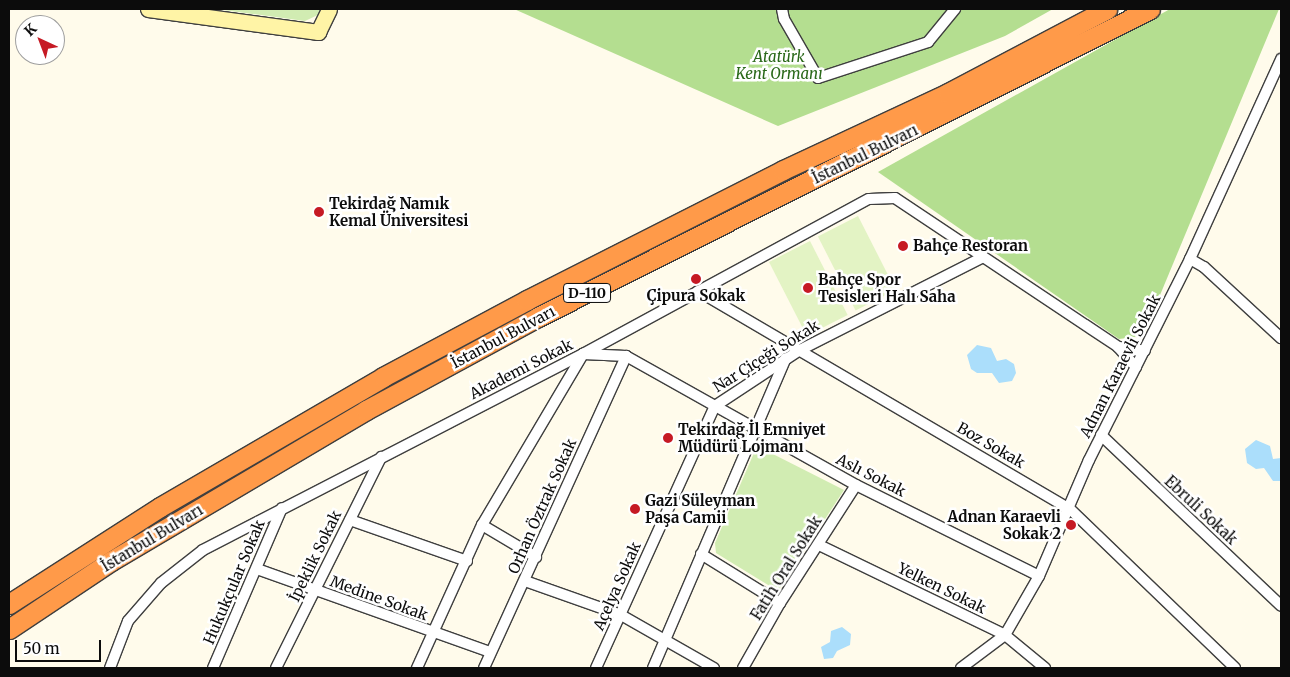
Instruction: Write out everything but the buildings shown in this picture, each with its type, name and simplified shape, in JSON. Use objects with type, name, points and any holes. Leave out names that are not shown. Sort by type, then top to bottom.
[{"type":"highway","name":"İstanbul Bulvarı","points":[[9,604],[185,492],[392,372],[527,300],[783,170],[948,93],[1107,9]]},
{"type":"highway","name":"İstanbul Bulvarı","points":[[9,629],[111,562],[366,410],[547,313],[1150,9]]},
{"type":"street","points":[[148,9],[318,32],[329,9]]},
{"type":"street","points":[[782,9],[784,19],[818,78],[928,42],[955,9]]},
{"type":"street","name":"Adnan Karaevli Sokak","points":[[961,668],[1005,634],[1039,576],[1101,435],[1190,259],[1281,59]]},
{"type":"street","name":"Akademi Sokak","points":[[110,668],[128,621],[161,583],[202,550],[583,354],[869,199],[896,198],[983,257]]},
{"type":"street","points":[[983,257],[1118,347],[1136,367]]},
{"type":"street","name":"Nar Çiçeği Sokak","points":[[715,406],[800,350],[983,257]]},
{"type":"street","points":[[1190,259],[1204,267],[1281,338]]},
{"type":"street","name":"Boz Sokak","points":[[698,291],[1070,509],[1235,668]]},
{"type":"street","points":[[1118,347],[1145,351]]},
{"type":"street","points":[[418,668],[482,526],[583,354]]},
{"type":"street","name":"Aslı Sokak","points":[[583,354],[626,356],[856,485],[1039,576]]},
{"type":"street","name":"Orhan Öztrak Sokak","points":[[484,668],[626,356]]},
{"type":"street","points":[[653,668],[700,554],[786,358]]},
{"type":"street","name":"Açelya Sokak","points":[[596,668],[715,406]]},
{"type":"street","name":"Ebruli Sokak","points":[[1101,435],[1281,606]]},
{"type":"street","name":"İpeklik Sokak","points":[[276,668],[381,458]]},
{"type":"street","name":"Fatih Oral Sokak","points":[[744,668],[780,603],[856,485]]},
{"type":"street","name":"Hukukçular Sokak","points":[[216,667],[282,508]]},
{"type":"street","points":[[350,520],[466,560]]},
{"type":"street","points":[[482,526],[536,557]]},
{"type":"street","name":"Yelken Sokak","points":[[819,545],[1005,634],[1045,668]]},
{"type":"street","points":[[700,554],[780,603]]},
{"type":"street","name":"Medine Sokak","points":[[258,568],[433,634],[490,652]]},
{"type":"street","points":[[525,581],[621,615],[665,638],[714,668]]},
{"type":"green space","points":[[216,9],[323,9],[320,14],[305,21]]},
{"type":"green space","name":"Atatürk Kent Ormanı","points":[[514,9],[1053,9],[1005,36],[778,126]]},
{"type":"green space","points":[[1170,9],[1279,9],[1143,336],[1119,339],[878,172]]},
{"type":"green space","name":"Bahçe Spor Tesisleri Halı Saha","points":[[858,216],[896,290],[856,310],[818,236]]},
{"type":"green space","name":"Bahçe Spor Tesisleri Halı Saha","points":[[810,241],[848,315],[807,336],[769,262]]},
{"type":"green space","points":[[757,446],[844,490],[778,591],[716,553],[715,543]]},
{"type":"water","points":[[977,345],[991,348],[997,361],[1006,359],[1014,364],[1016,373],[1012,381],[999,383],[992,373],[977,373],[971,369],[967,355]]},
{"type":"water","points":[[1256,440],[1270,446],[1273,459],[1281,458],[1281,481],[1273,481],[1264,468],[1256,469],[1247,463],[1245,449]]},
{"type":"water","points":[[842,627],[851,634],[850,645],[837,651],[833,658],[824,659],[821,647],[830,642],[831,631]]},
{"type":"place","name":"Tekirdağ Namık Kemal Üniversitesi","points":[[319,212]]},
{"type":"place","name":"Bahçe Restoran","points":[[903,246]]},
{"type":"place","name":"Çipura Sokak","points":[[696,279]]},
{"type":"place","name":"Bahçe Spor Tesisleri Halı Saha","points":[[808,288]]},
{"type":"place","name":"Tekirdağ İl Emniyet Müdürü Lojmanı","points":[[668,438]]},
{"type":"place","name":"Gazi Süleyman Paşa Camii","points":[[635,509]]},
{"type":"place","name":"Adnan Karaevli Sokak 2","points":[[1071,525]]}]
